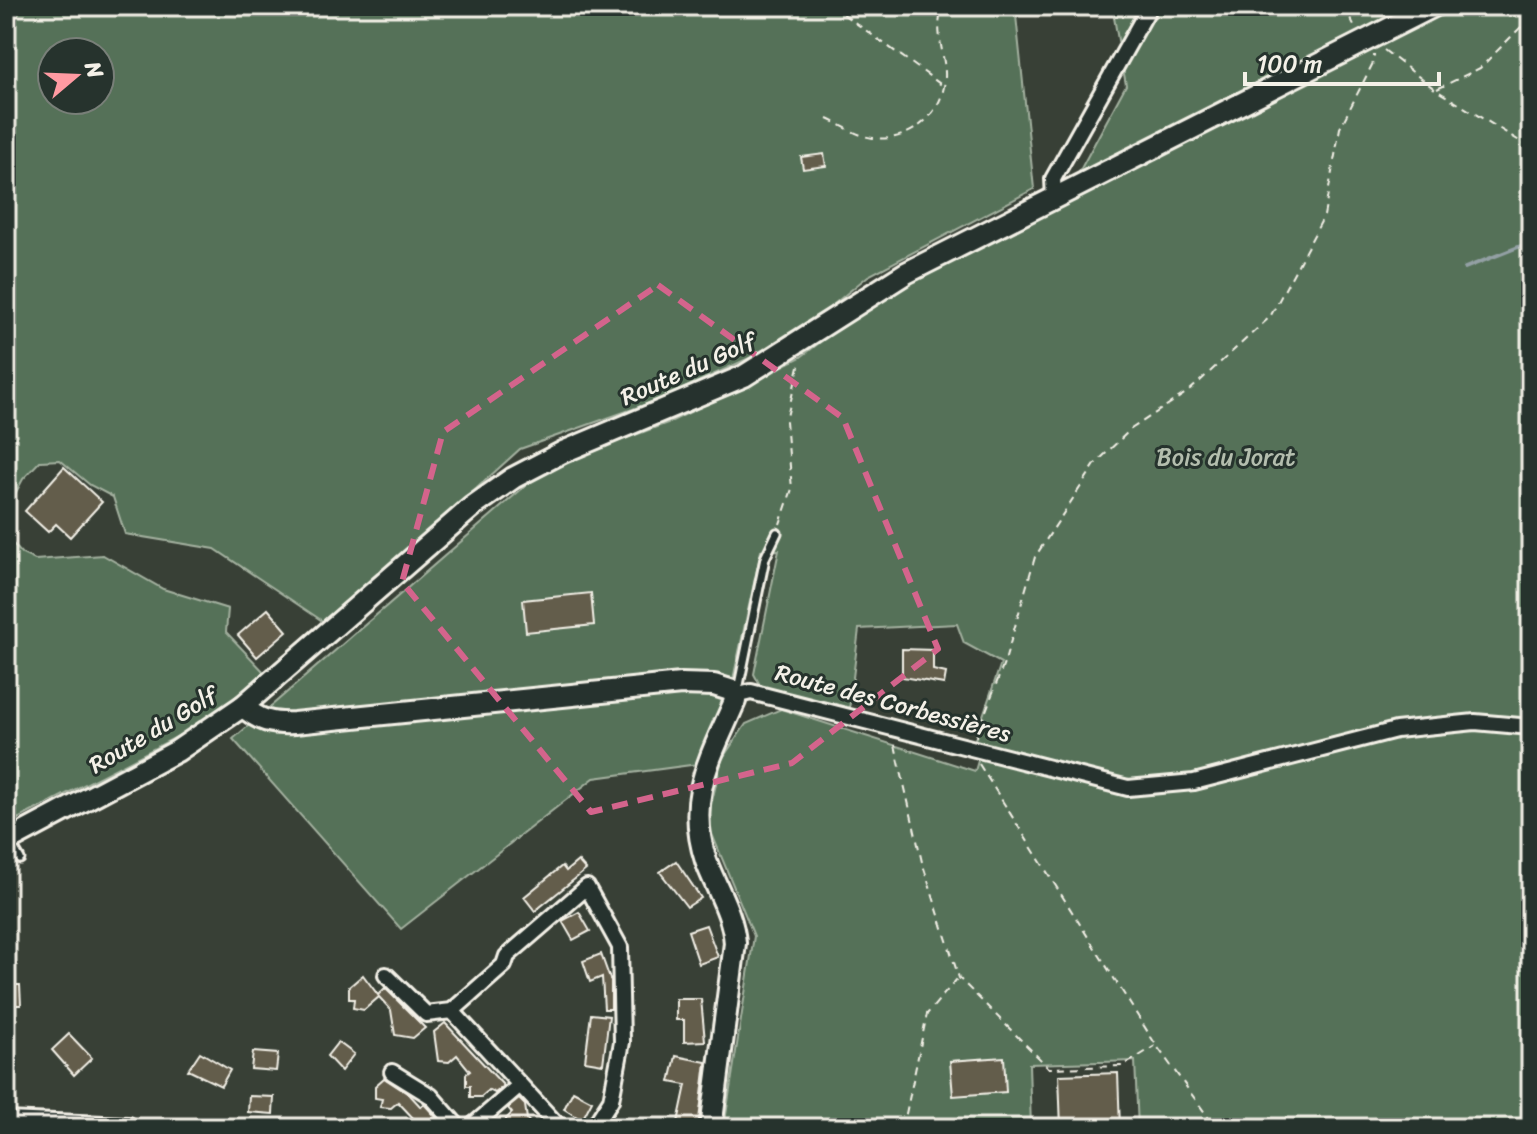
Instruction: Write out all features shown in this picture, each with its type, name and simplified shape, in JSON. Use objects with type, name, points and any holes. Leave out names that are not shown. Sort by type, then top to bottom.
[{"type":"main road","name":"Route du Golf","points":[[8,841],[177,751],[243,706],[490,493],[563,452],[744,376],[897,278],[1434,6]]},
{"type":"main road","name":"Route des Corbessières","points":[[243,706],[259,719],[274,724],[681,684],[723,687],[735,696]]},
{"type":"main road","points":[[711,1128],[735,943],[731,921],[705,858],[700,802],[706,763],[735,696]]},
{"type":"main road","points":[[6,1123],[128,1128]]},
{"type":"street","points":[[1054,198],[1053,179],[1150,6]]},
{"type":"street","name":"Route des Corbessières","points":[[735,696],[751,692],[971,751],[1128,788],[1157,788],[1194,782],[1396,730],[1475,722],[1531,727]]},
{"type":"street","points":[[386,975],[426,1014],[452,1011],[504,965],[507,956],[587,887],[620,947],[622,1042],[611,1100],[593,1128]]},
{"type":"street","points":[[452,1011],[560,1128]]},
{"type":"street","points":[[392,1072],[431,1096],[459,1128]]},
{"type":"street","points":[[470,1128],[520,1085]]},
{"type":"lane","points":[[735,696],[743,678],[765,558],[777,533]]},
{"type":"lane","points":[[8,841],[20,859]]},
{"type":"path","points":[[832,6],[944,87]]},
{"type":"path","points":[[828,119],[863,136],[894,137],[926,121],[939,104],[944,87],[939,27],[944,6]]},
{"type":"path","points":[[1344,6],[1351,23],[1436,90],[1531,148]]},
{"type":"path","points":[[1436,90],[1480,68],[1531,17]]},
{"type":"path","points":[[1216,1128],[1156,1045],[971,751],[1005,661],[1035,557],[1096,463],[1131,429],[1189,391],[1270,317],[1324,216],[1340,128],[1374,61],[1370,38]]},
{"type":"path","points":[[777,533],[792,489],[786,421],[807,338]]},
{"type":"path","points":[[891,728],[922,862],[959,978],[1049,1068],[1123,1066],[1156,1045]]},
{"type":"path","points":[[903,1128],[927,1014],[959,978]]},
{"type":"highlighted area","points":[[658,285],[843,418],[938,649],[792,763],[591,812],[402,582],[443,432]]},
{"type":"green space","points":[[6,6],[1015,6],[1034,189],[868,276],[794,337],[661,399],[520,449],[327,624],[215,549],[125,534],[113,497],[90,485],[60,460],[40,461],[23,479],[6,511]]},
{"type":"green space","name":"Bois du Jorat","points":[[1112,6],[1531,6],[1531,1128],[1138,1128],[1135,1061],[1029,1064],[1031,1128],[724,1128],[754,936],[707,822],[722,759],[746,724],[781,709],[975,771],[982,747],[973,745],[1001,663],[964,643],[957,624],[859,629],[849,710],[762,689],[754,674],[779,550],[761,551],[730,693],[698,764],[594,778],[401,929],[233,739],[546,468],[670,422],[801,357],[880,296],[1064,200],[1126,85]]},
{"type":"green space","points":[[6,536],[22,554],[35,560],[103,555],[163,589],[228,609],[226,632],[265,673],[215,717],[6,825]]},
{"type":"building","points":[[824,154],[826,166],[803,169],[801,157]]},
{"type":"building","points":[[64,467],[102,502],[70,537],[56,524],[48,532],[25,511]]},
{"type":"building","points":[[591,593],[594,625],[526,632],[523,600]]},
{"type":"building","points":[[268,609],[287,631],[257,657],[238,635]]},
{"type":"building","points":[[902,649],[933,650],[933,670],[946,673],[944,684],[902,677]]},
{"type":"building","points":[[578,861],[586,870],[535,911],[524,897],[562,866],[566,871]]},
{"type":"building","points":[[676,861],[701,898],[687,907],[660,872]]},
{"type":"building","points":[[579,912],[590,931],[573,940],[562,921]]},
{"type":"building","points":[[706,925],[718,957],[699,964],[688,931]]},
{"type":"building","points":[[601,954],[611,982],[611,1009],[604,1009],[602,977],[590,982],[583,961]]},
{"type":"building","points":[[363,975],[378,995],[385,988],[425,1028],[413,1038],[395,1035],[391,1010],[379,997],[364,1010],[353,1008],[354,999],[349,999],[349,987]]},
{"type":"building","points":[[6,985],[20,985],[21,1005],[6,1005]]},
{"type":"building","points":[[676,999],[701,999],[705,1041],[684,1042],[684,1020],[676,1020]]},
{"type":"building","points":[[591,1014],[609,1016],[603,1064],[585,1061]]},
{"type":"building","points":[[445,1023],[504,1086],[495,1093],[489,1090],[481,1097],[470,1097],[466,1074],[470,1071],[457,1055],[449,1062],[438,1061],[434,1032]]},
{"type":"building","points":[[69,1034],[92,1058],[74,1075],[52,1050]]},
{"type":"building","points":[[338,1042],[354,1054],[341,1071],[327,1056]]},
{"type":"building","points":[[200,1052],[230,1070],[221,1086],[188,1070]]},
{"type":"building","points":[[253,1052],[278,1054],[276,1071],[251,1069]]},
{"type":"building","points":[[676,1056],[706,1062],[698,1128],[677,1127],[686,1085],[670,1082]]},
{"type":"building","points":[[1004,1057],[1006,1092],[953,1096],[950,1061]]},
{"type":"building","points":[[1118,1073],[1120,1128],[1061,1128],[1059,1075]]},
{"type":"building","points":[[384,1078],[410,1095],[421,1107],[424,1104],[446,1128],[414,1128],[416,1121],[398,1102],[391,1108],[380,1107],[382,1099],[375,1098],[375,1086]]},
{"type":"building","points":[[573,1091],[592,1101],[582,1120],[564,1109]]},
{"type":"building","points":[[249,1096],[274,1097],[273,1114],[248,1112]]},
{"type":"building","points":[[519,1099],[525,1105],[527,1119],[534,1128],[506,1128],[506,1119],[512,1113],[508,1108]]},
{"type":"waterway","points":[[1465,268],[1531,242]]}]
